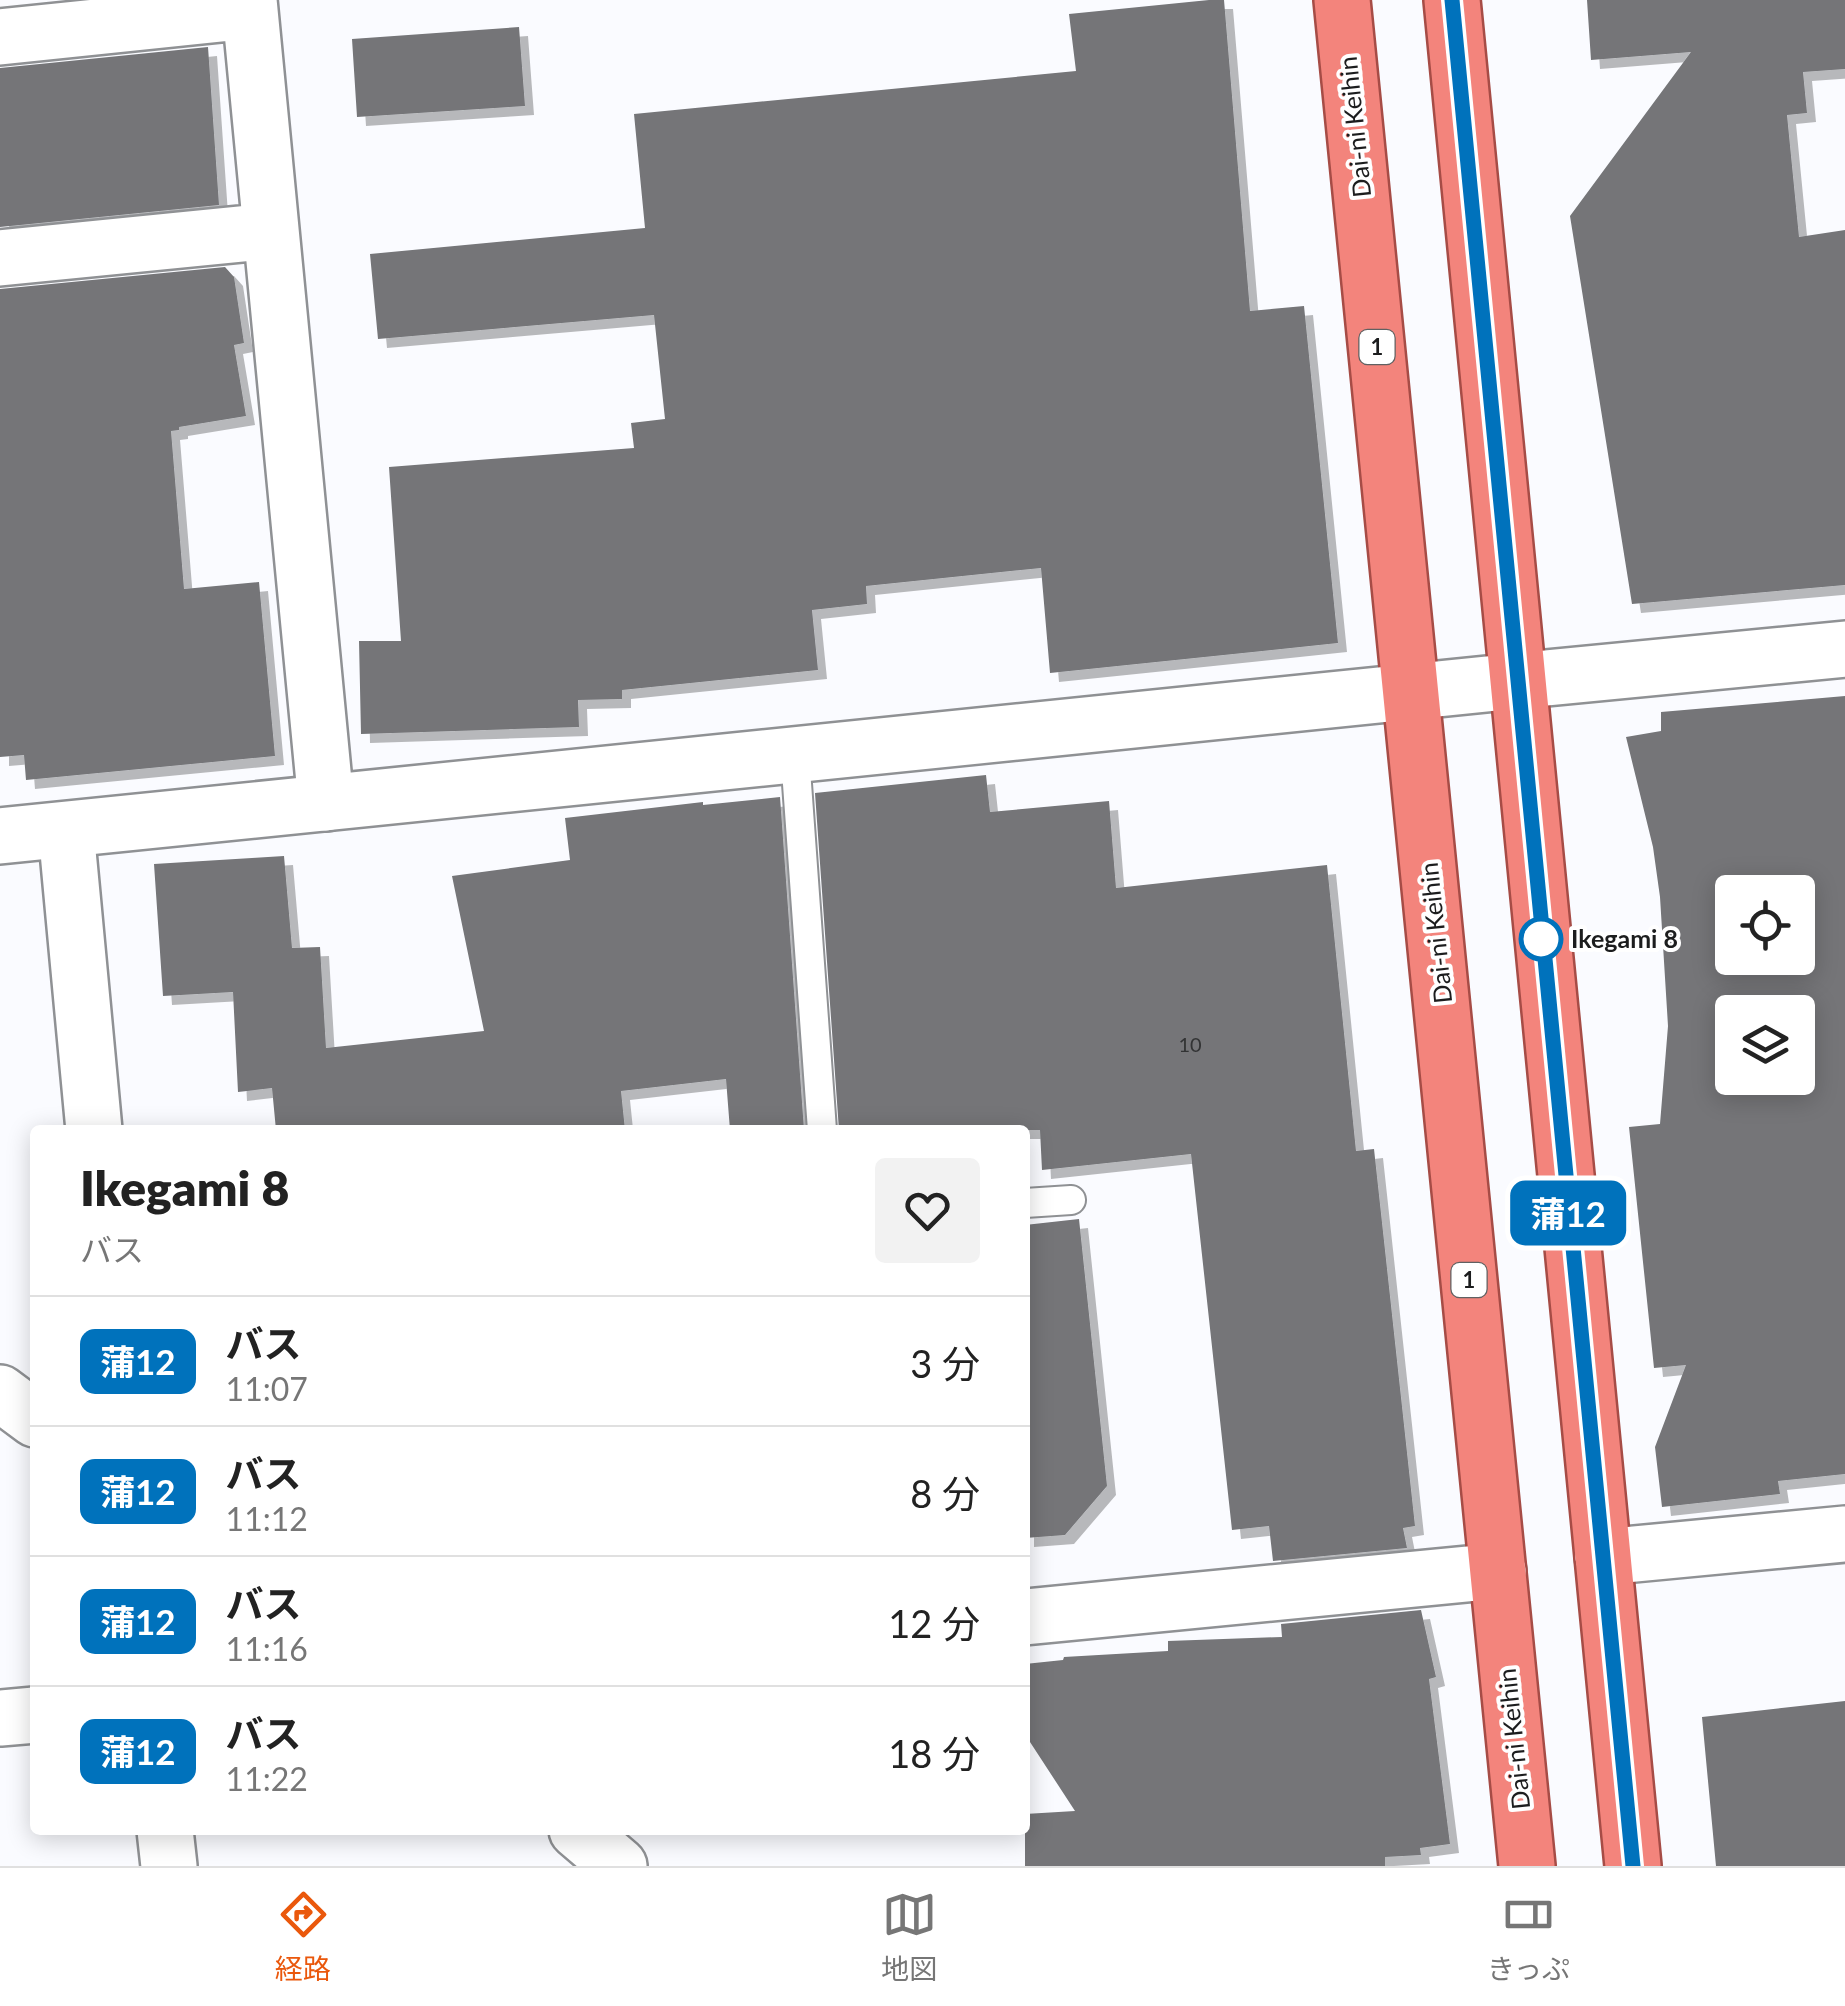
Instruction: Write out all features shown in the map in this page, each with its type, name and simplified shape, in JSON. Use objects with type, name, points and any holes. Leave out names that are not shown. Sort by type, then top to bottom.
[{"type":"highway","name":"Dai-ni Keihin","points":[[1342,0],[1527,1866]]},
{"type":"highway","points":[[1452,0],[1633,1866]]},
{"type":"street","points":[[0,37],[250,6],[326,803]]},
{"type":"street","points":[[0,258],[271,231]]},
{"type":"street","points":[[0,836],[1845,649]]},
{"type":"street","points":[[66,830],[94,1125]]},
{"type":"street","points":[[0,1392],[30,1415]]},
{"type":"street","points":[[1603,1557],[1845,1534]]},
{"type":"street","points":[[1030,1617],[1498,1571]]},
{"type":"street","points":[[0,1718],[30,1715]]},
{"type":"street","points":[[166,1835],[169,1866]]},
{"type":"street","points":[[584,1835],[619,1866]]},
{"type":"lane","points":[[795,756],[822,1125]]},
{"type":"lane","points":[[1030,1203],[1070,1200]]},
{"type":"building","points":[[1224,0],[1250,311],[1304,306],[1338,643],[1050,673],[1041,568],[866,586],[867,604],[812,610],[818,670],[622,690],[622,699],[578,700],[579,727],[361,734],[359,641],[401,641],[389,467],[634,448],[631,423],[665,419],[654,315],[378,339],[370,254],[645,228],[634,114],[1076,71],[1069,14]]},
{"type":"building","points":[[1587,0],[1845,0],[1845,69],[1803,72],[1807,113],[1787,115],[1799,237],[1845,230],[1845,585],[1632,604],[1570,216],[1691,52],[1591,60]]},
{"type":"building","points":[[519,27],[525,106],[357,117],[352,39]]},
{"type":"building","points":[[208,47],[219,205],[0,227],[0,68]]},
{"type":"building","points":[[225,267],[234,277],[244,343],[234,345],[246,416],[171,431],[184,589],[259,582],[275,756],[26,780],[24,755],[0,757],[0,289]]},
{"type":"building","points":[[1845,696],[1845,1474],[1778,1481],[1780,1494],[1662,1507],[1655,1447],[1686,1365],[1654,1368],[1629,1127],[1660,1124],[1668,1026],[1653,847],[1626,737],[1661,731],[1661,712]]},
{"type":"building","points":[[986,775],[990,812],[1109,801],[1116,888],[1327,865],[1356,1151],[1374,1149],[1415,1526],[1403,1528],[1407,1548],[1273,1561],[1269,1526],[1232,1530],[1191,1154],[1042,1170],[1040,1130],[1030,1130],[1030,1125],[839,1125],[815,793]]},
{"type":"building","points":[[780,797],[804,1125],[730,1125],[726,1079],[621,1091],[624,1125],[276,1125],[272,1088],[238,1092],[233,992],[163,996],[154,864],[284,856],[292,948],[320,947],[326,1048],[484,1031],[452,876],[570,860],[565,818]]},
{"type":"building","points":[[1079,1219],[1107,1486],[1065,1535],[1030,1538],[1030,1224]]},
{"type":"building","points":[[1421,1610],[1436,1677],[1429,1679],[1450,1844],[1420,1848],[1421,1855],[1385,1857],[1385,1866],[1025,1866],[1030,1814],[1075,1811],[1030,1742],[1030,1663],[1064,1657],[1168,1651],[1168,1641],[1282,1637],[1281,1624]]},
{"type":"building","points":[[1845,1701],[1845,1866],[1716,1866],[1702,1717]]},
{"type":"bus line","name":"蒲12","points":[[1452,0],[1633,1866]]},
{"type":"place","name":"Ikegami 8","points":[[1541,939]]}]
